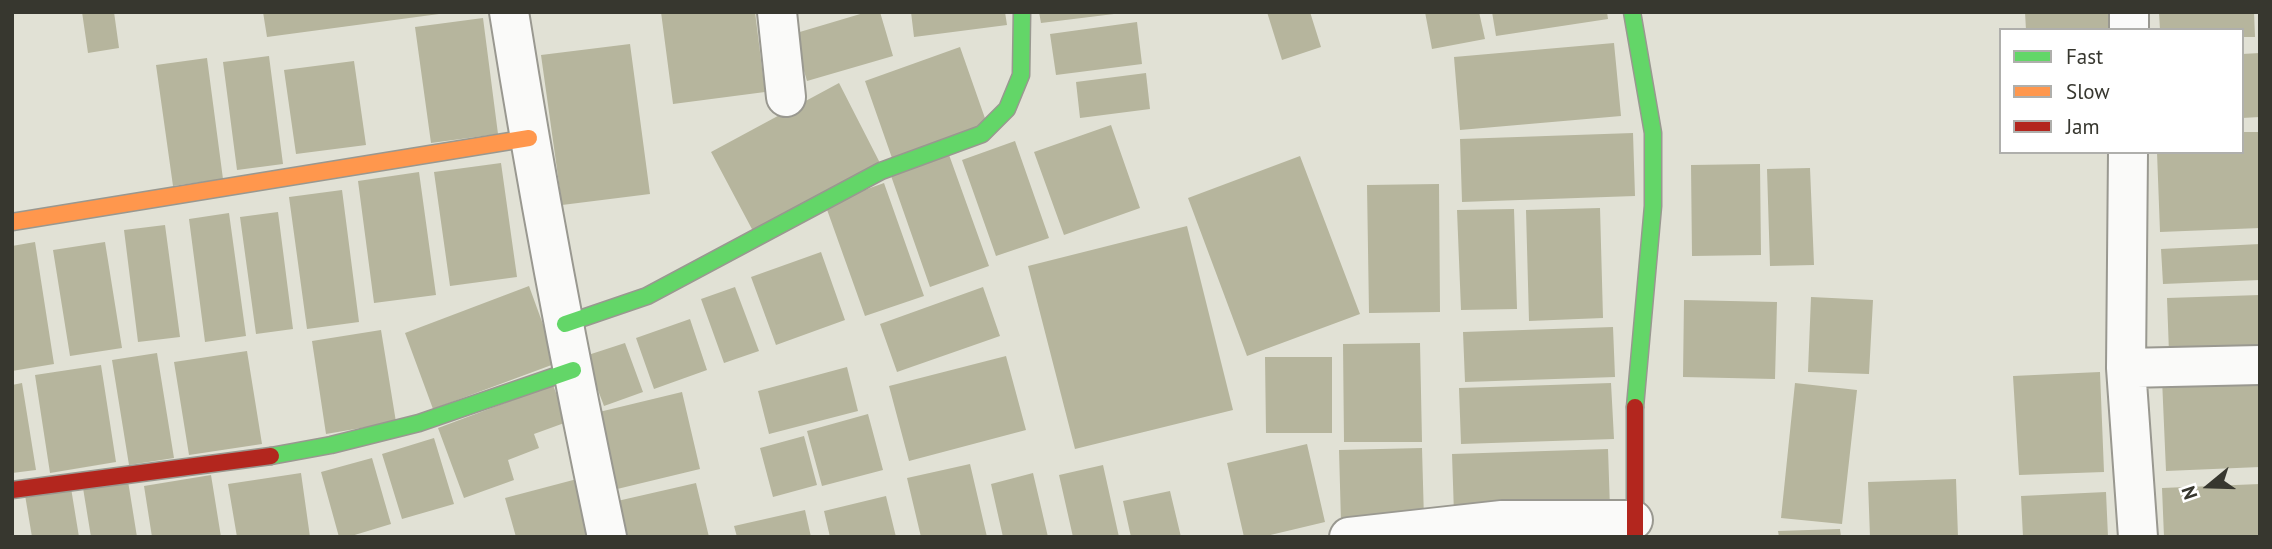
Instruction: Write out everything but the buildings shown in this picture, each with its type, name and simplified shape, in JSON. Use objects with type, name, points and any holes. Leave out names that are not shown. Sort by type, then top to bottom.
[{"type":"street","points":[[509,12],[529,138],[607,537]]},
{"type":"street","points":[[777,12],[786,97]]},
{"type":"street","points":[[565,324],[648,296],[881,171],[982,134],[1007,109],[1021,75],[1022,12]]},
{"type":"street","points":[[1349,537],[1502,520],[1634,528],[1635,405],[1653,206],[1653,133],[1632,12]]},
{"type":"street","points":[[12,222],[529,138]]},
{"type":"street","points":[[2128,154],[2126,369],[2137,537]]},
{"type":"street","points":[[2126,369],[2260,365]]},
{"type":"street","points":[[12,491],[235,462],[331,445],[419,423],[573,370]]},
{"type":"traffic: fast","points":[[565,324],[647,296],[881,171],[982,134],[1007,109],[1021,75],[1022,12]]},
{"type":"traffic: fast","points":[[1632,12],[1653,133],[1653,206],[1635,407]]},
{"type":"traffic: fast","points":[[271,456],[331,445],[419,423],[573,370]]},
{"type":"traffic: slow","points":[[12,222],[529,138]]},
{"type":"traffic: jam","points":[[1635,407],[1635,537]]},
{"type":"traffic: jam","points":[[12,490],[271,456]]}]
